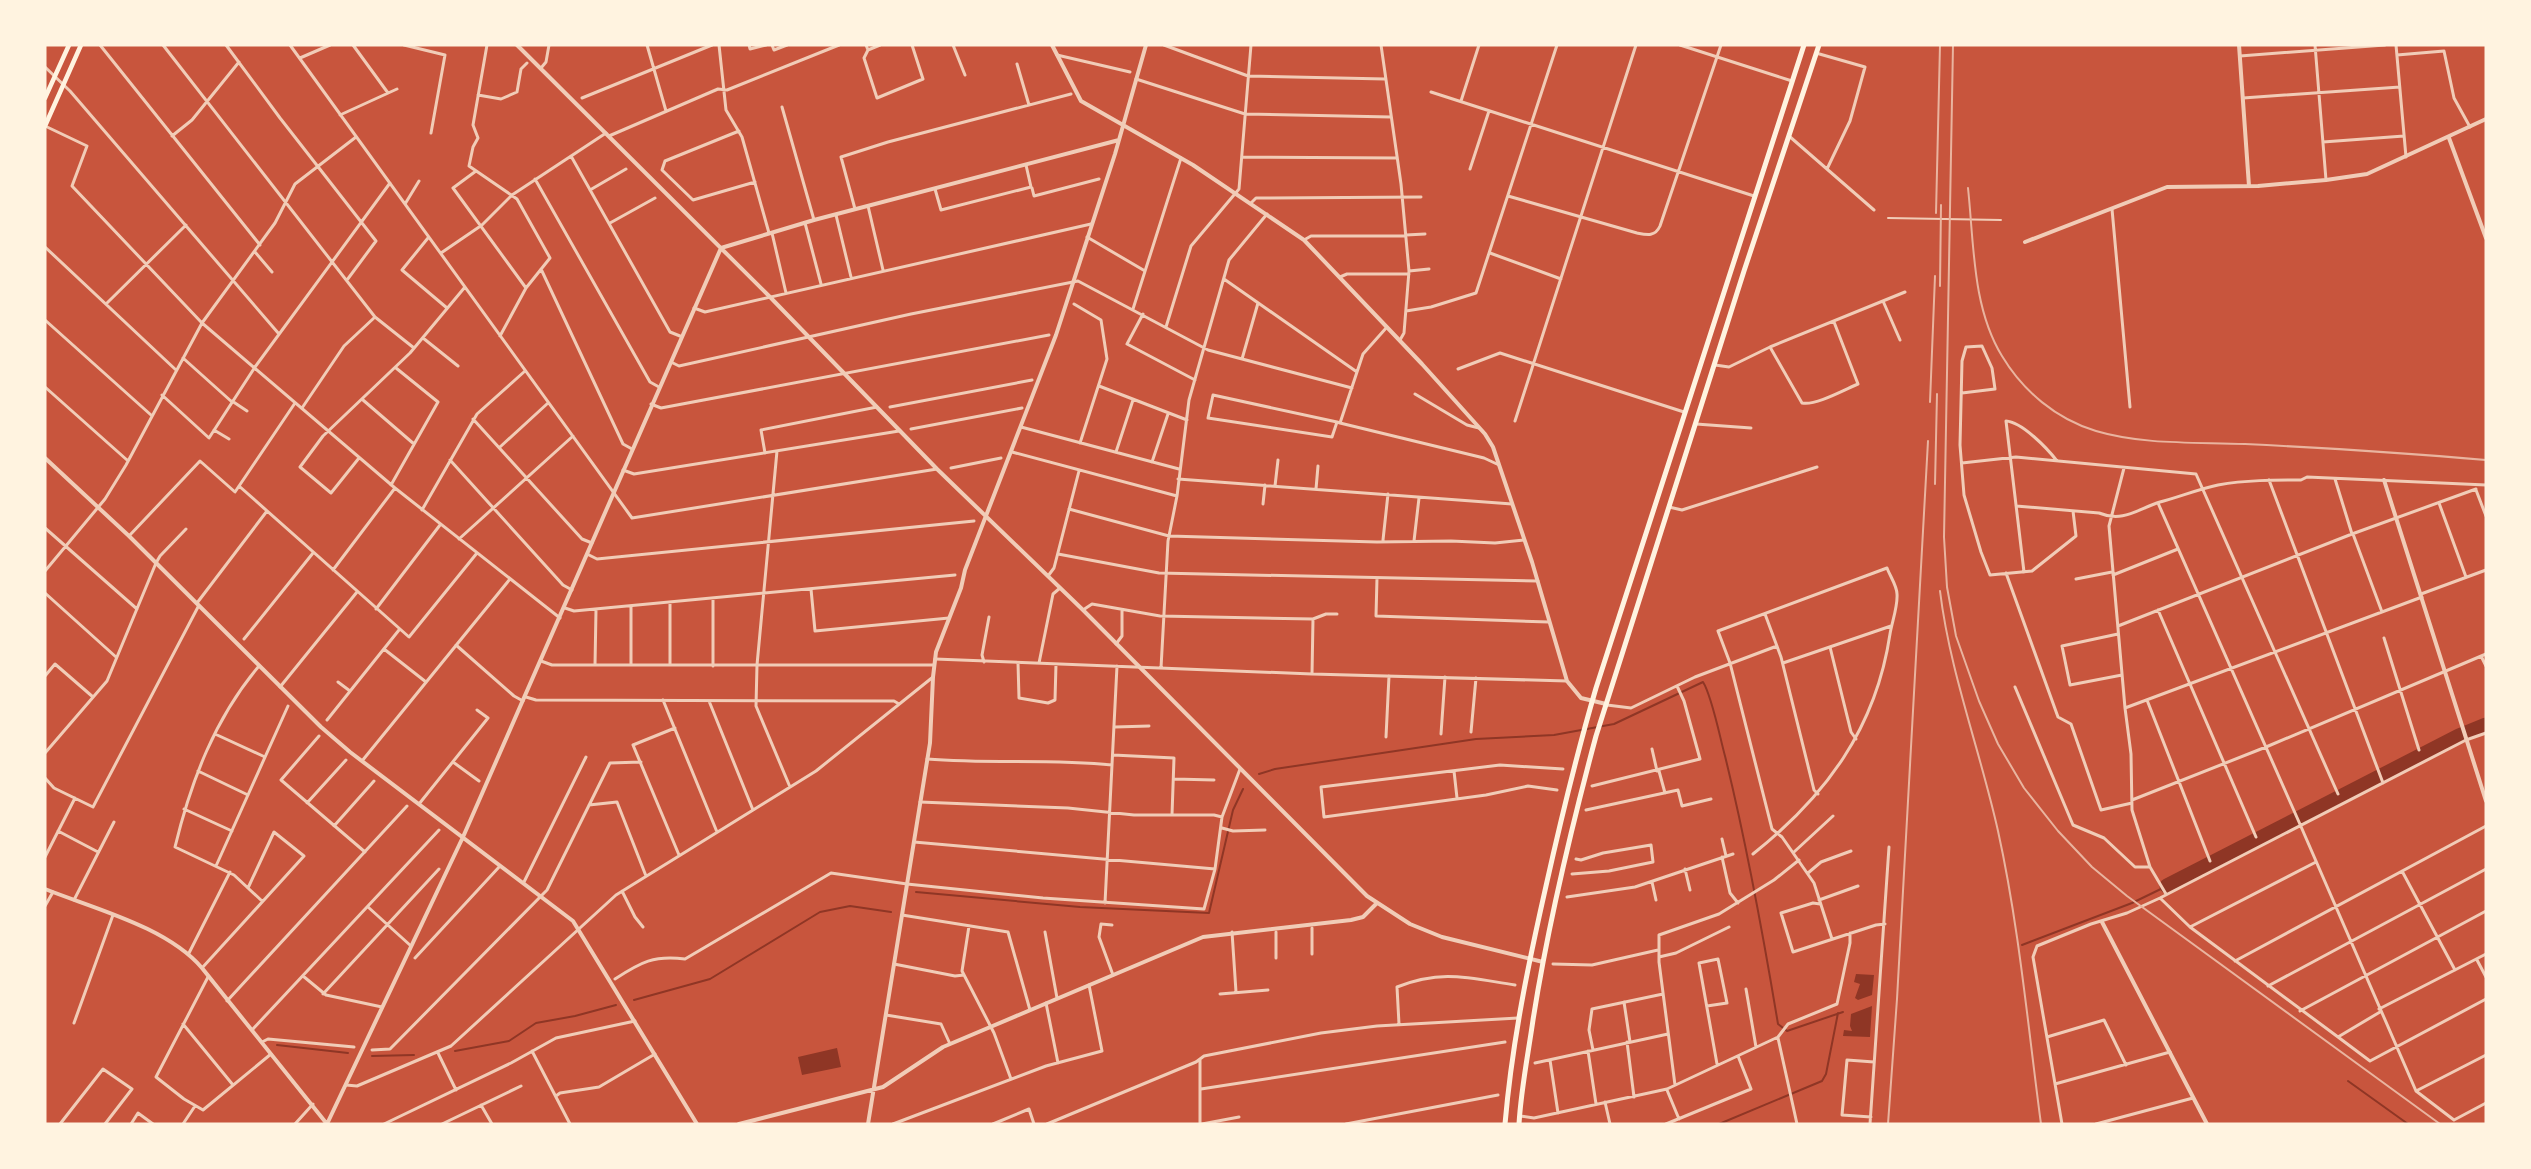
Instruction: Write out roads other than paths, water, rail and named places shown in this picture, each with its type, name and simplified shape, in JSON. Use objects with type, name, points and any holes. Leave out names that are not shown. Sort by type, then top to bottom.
[{"type":"highway","points":[[1505,1124],[1518,1018],[1567,793],[1586,723],[1804,45]]},
{"type":"highway","points":[[1519,1124],[1543,962],[1577,806],[1596,736],[1819,45]]},
{"type":"main road","points":[[45,98],[69,45]]},
{"type":"main road","points":[[45,126],[81,45]]},
{"type":"street","points":[[100,45],[260,245]]},
{"type":"street","points":[[163,45],[375,317],[414,348]]},
{"type":"street","points":[[226,45],[376,241],[347,280]]},
{"type":"street","points":[[290,45],[632,518],[937,469]]},
{"type":"street","points":[[300,58],[330,45]]},
{"type":"street","points":[[353,45],[388,93]]},
{"type":"street","points":[[404,45],[445,55],[431,133]]},
{"type":"street","points":[[487,45],[473,125],[478,138],[473,147],[469,166],[517,199],[550,258],[526,288],[500,336]]},
{"type":"street","points":[[517,45],[770,297],[937,469],[1083,610],[1377,903],[1410,924],[1442,937],[1543,962]]},
{"type":"street","points":[[541,68],[546,62],[549,45]]},
{"type":"street","points":[[647,45],[666,111]]},
{"type":"street","points":[[582,98],[712,45]]},
{"type":"street","points":[[718,45],[726,110],[739,131],[786,292]]},
{"type":"street","points":[[749,45],[750,49],[766,45]]},
{"type":"street","points":[[772,45],[774,50],[787,45]]},
{"type":"street","points":[[441,254],[482,225],[512,195],[608,134],[718,89],[779,70],[839,45]]},
{"type":"street","points":[[866,45],[868,50]]},
{"type":"street","points":[[880,45],[868,50],[864,58],[877,98],[922,79],[912,45]]},
{"type":"street","points":[[953,45],[965,75]]},
{"type":"street","points":[[1052,45],[1081,101],[1181,158],[1251,202],[1304,240],[1400,340],[1479,428],[1493,447],[1538,581],[1567,681],[1581,698],[1631,708],[1730,663],[1778,646]]},
{"type":"street","points":[[868,1124],[927,759],[935,659],[986,516],[1056,335],[1119,140],[1146,45]]},
{"type":"street","points":[[1164,45],[1248,76],[1385,79]]},
{"type":"street","points":[[1166,327],[1191,246],[1239,189],[1251,45]]},
{"type":"street","points":[[1382,45],[1402,198],[1409,273],[1404,333],[1400,340]]},
{"type":"street","points":[[1461,102],[1479,45]]},
{"type":"street","points":[[1406,311],[1431,307],[1475,294],[1557,45]]},
{"type":"street","points":[[1515,422],[1636,45]]},
{"type":"street","points":[[1680,45],[1792,81]]},
{"type":"street","points":[[1508,196],[1637,233],[1650,235],[1656,233],[1679,172],[1720,45]]},
{"type":"street","points":[[2239,45],[2250,186]]},
{"type":"street","points":[[2315,45],[2326,180]]},
{"type":"street","points":[[2240,56],[2385,45]]},
{"type":"street","points":[[2396,45],[2406,157]]},
{"type":"street","points":[[2397,55],[2444,51],[2454,98],[2470,128]]},
{"type":"street","points":[[1816,53],[1865,68],[1850,121],[1827,169]]},
{"type":"street","points":[[1057,55],[1130,72]]},
{"type":"street","points":[[172,136],[192,120],[239,62]]},
{"type":"street","points":[[478,95],[501,99],[517,92],[521,69],[527,63]]},
{"type":"street","points":[[1017,64],[1029,105]]},
{"type":"street","points":[[45,67],[55,75],[279,334]]},
{"type":"street","points":[[1136,79],[1245,114],[1391,117]]},
{"type":"street","points":[[2243,98],[2400,87]]},
{"type":"street","points":[[340,115],[397,89]]},
{"type":"street","points":[[1431,92],[1754,196]]},
{"type":"street","points":[[855,209],[841,157],[888,142],[1071,94]]},
{"type":"street","points":[[782,107],[814,220]]},
{"type":"street","points":[[1470,169],[1489,110]]},
{"type":"street","points":[[2025,242],[2167,187],[2250,186],[2367,174],[2486,119]]},
{"type":"street","points":[[45,126],[87,146],[72,186],[202,323],[394,488],[560,618]]},
{"type":"street","points":[[739,131],[665,161],[662,171],[693,200],[755,182]]},
{"type":"street","points":[[1789,136],[1874,210]]},
{"type":"street","points":[[2323,142],[2404,136]]},
{"type":"street","points":[[45,570],[99,507],[126,465],[202,323],[275,223],[295,184],[356,137]]},
{"type":"street","points":[[2449,138],[2486,238]]},
{"type":"street","points":[[45,889],[113,915],[169,940],[189,954],[327,1124],[463,837],[565,608],[680,336],[721,248],[814,220],[1119,140]]},
{"type":"street","points":[[571,156],[670,332],[680,336]]},
{"type":"street","points":[[1242,157],[1397,158]]},
{"type":"street","points":[[1133,309],[1181,158]]},
{"type":"street","points":[[1026,165],[1034,196],[1099,179]]},
{"type":"street","points":[[590,190],[626,169]]},
{"type":"street","points":[[476,171],[453,188],[526,288]]},
{"type":"street","points":[[535,179],[650,382],[659,387]]},
{"type":"street","points":[[405,204],[418,181]]},
{"type":"street","points":[[162,395],[209,438],[255,367],[390,183]]},
{"type":"street","points":[[935,189],[941,210],[1031,187]]},
{"type":"street","points":[[1251,202],[1256,198],[1421,197]]},
{"type":"street","points":[[610,223],[655,198]]},
{"type":"street","points":[[868,206],[883,270]]},
{"type":"street","points":[[2112,209],[2130,407]]},
{"type":"street","points":[[1161,668],[1165,572],[1189,400],[1229,260],[1267,214]]},
{"type":"street","points":[[836,215],[851,277]]},
{"type":"street","points":[[1888,218],[2001,220]]},
{"type":"street","points":[[805,223],[821,284]]},
{"type":"street","points":[[694,308],[705,312],[1091,224]]},
{"type":"street","points":[[106,304],[186,225]]},
{"type":"street","points":[[1304,240],[1311,236],[1425,234]]},
{"type":"street","points":[[429,237],[402,270],[447,308]]},
{"type":"street","points":[[1087,237],[1145,271]]},
{"type":"street","points":[[45,247],[176,370]]},
{"type":"street","points":[[255,252],[272,272]]},
{"type":"street","points":[[1490,253],[1561,279]]},
{"type":"street","points":[[542,269],[623,444],[632,449]]},
{"type":"street","points":[[1340,277],[1347,274],[1409,273],[1429,269]]},
{"type":"street","points":[[1224,279],[1357,372]]},
{"type":"street","points":[[670,362],[679,366],[911,314],[1082,282],[1203,348],[1352,388]]},
{"type":"street","points":[[359,458],[332,493],[300,467],[328,431],[396,368],[465,287]]},
{"type":"street","points":[[1715,365],[1729,367],[1770,347],[1905,292]]},
{"type":"street","points":[[1883,301],[1900,340]]},
{"type":"street","points":[[1242,359],[1258,303]]},
{"type":"street","points":[[1074,304],[1101,320],[1107,359],[1080,443]]},
{"type":"street","points":[[1143,314],[1127,344],[1195,380]]},
{"type":"street","points":[[302,408],[344,346],[375,317]]},
{"type":"street","points":[[45,320],[151,416]]},
{"type":"street","points":[[1770,347],[1802,402],[1809,404],[1832,395],[1858,384],[1834,321]]},
{"type":"street","points":[[1387,327],[1363,354],[1352,388],[1339,422],[1332,437],[1208,418],[1213,395],[1339,422],[1484,458],[1499,465]]},
{"type":"street","points":[[651,404],[661,408],[1049,335]]},
{"type":"street","points":[[423,338],[458,366]]},
{"type":"street","points":[[1962,393],[1995,389],[1992,368],[1982,346],[1966,348],[1962,361],[1962,393],[1962,463],[1964,495],[1990,575],[2032,571],[2076,536],[2073,511]]},
{"type":"street","points":[[1458,369],[1500,353],[1686,413]]},
{"type":"street","points":[[183,358],[232,402],[247,411]]},
{"type":"street","points":[[391,484],[438,402],[396,368]]},
{"type":"street","points":[[422,510],[473,420],[525,371]]},
{"type":"street","points":[[890,407],[1032,380]]},
{"type":"street","points":[[1098,386],[1187,420]]},
{"type":"street","points":[[45,387],[127,460]]},
{"type":"street","points":[[1415,394],[1467,425],[1479,428]]},
{"type":"street","points":[[362,400],[414,444]]},
{"type":"street","points":[[1116,452],[1133,400]]},
{"type":"street","points":[[129,536],[200,461],[235,492],[295,403]]},
{"type":"street","points":[[500,447],[548,403]]},
{"type":"street","points":[[765,453],[761,430],[877,407]]},
{"type":"street","points":[[911,429],[1022,408]]},
{"type":"street","points":[[1152,462],[1168,414]]},
{"type":"street","points":[[473,420],[582,538],[592,543]]},
{"type":"street","points":[[2024,572],[2006,421],[2013,421],[2047,448],[2057,461]]},
{"type":"street","points":[[1696,424],[1751,428]]},
{"type":"street","points":[[1021,427],[1179,469]]},
{"type":"street","points":[[214,430],[229,439]]},
{"type":"street","points":[[623,470],[634,474],[901,431]]},
{"type":"street","points":[[459,539],[573,436]]},
{"type":"street","points":[[777,451],[757,665],[756,705],[790,788]]},
{"type":"street","points":[[1012,452],[1177,496]]},
{"type":"street","points":[[1962,463],[2010,457],[2196,474],[2338,794]]},
{"type":"street","points":[[45,458],[129,536],[321,727],[362,761],[573,921],[697,1124]]},
{"type":"street","points":[[951,468],[1001,458]]},
{"type":"street","points":[[450,460],[563,585],[572,590]]},
{"type":"street","points":[[1275,486],[1278,460]]},
{"type":"street","points":[[1316,489],[1317,466]]},
{"type":"street","points":[[1669,507],[1682,510],[1817,467]]},
{"type":"street","points":[[2124,468],[2109,526],[2131,754],[2132,802],[2150,867],[2165,893]]},
{"type":"street","points":[[1048,576],[1054,568],[1079,471]]},
{"type":"street","points":[[2016,506],[2099,513],[2110,518],[2129,516],[2158,503],[2215,486],[2269,480],[2301,480],[2307,477],[2475,487]]},
{"type":"street","points":[[2335,478],[2382,612]]},
{"type":"street","points":[[1178,479],[1512,504]]},
{"type":"street","points":[[2269,480],[2381,778]]},
{"type":"street","points":[[2384,480],[2486,801]]},
{"type":"street","points":[[1263,504],[1265,485]]},
{"type":"street","points":[[2118,626],[2475,487],[2486,485]]},
{"type":"street","points":[[239,486],[409,637],[477,553]]},
{"type":"street","points":[[2475,487],[2486,516]]},
{"type":"street","points":[[333,570],[394,488]]},
{"type":"street","points":[[1383,540],[1388,494]]},
{"type":"street","points":[[1414,541],[1419,497]]},
{"type":"street","points":[[2439,502],[2466,577]]},
{"type":"street","points":[[2158,503],[2416,1091],[2454,1120],[2486,1103]]},
{"type":"street","points":[[1069,509],[1169,536],[1495,543],[1524,540]]},
{"type":"street","points":[[45,778],[54,788],[93,807],[197,605],[267,511]]},
{"type":"street","points":[[587,554],[597,559],[974,521]]},
{"type":"street","points":[[376,609],[440,525]]},
{"type":"street","points":[[45,528],[137,609]]},
{"type":"street","points":[[45,753],[106,681],[156,563],[186,529]]},
{"type":"street","points":[[2076,579],[2112,574],[2178,549]]},
{"type":"street","points":[[244,639],[313,553]]},
{"type":"street","points":[[1058,554],[1165,572],[1538,581]]},
{"type":"street","points":[[1753,854],[1777,833],[1791,822],[1818,794],[1856,739],[1885,666],[1897,593],[1887,568],[1718,631],[1730,663],[1772,829],[1777,833],[1794,852],[1808,873],[1832,939]]},
{"type":"street","points":[[2125,708],[2382,612],[2486,570]]},
{"type":"street","points":[[2006,573],[2058,717],[2071,724],[2101,810],[2132,802],[2486,654]]},
{"type":"street","points":[[565,608],[574,611],[955,575]]},
{"type":"street","points":[[1377,578],[1376,616],[1549,622]]},
{"type":"street","points":[[362,761],[510,579]]},
{"type":"street","points":[[1039,663],[1053,594],[1060,588]]},
{"type":"street","points":[[811,589],[815,631],[949,618]]},
{"type":"street","points":[[45,592],[116,657]]},
{"type":"street","points":[[280,687],[357,592]]},
{"type":"street","points":[[713,598],[713,666]]},
{"type":"street","points":[[670,602],[670,665]]},
{"type":"street","points":[[1083,610],[1092,604],[1162,616],[1313,619],[1326,614],[1336,614]]},
{"type":"street","points":[[631,606],[631,665]]},
{"type":"street","points":[[595,665],[596,609]]},
{"type":"street","points":[[1116,644],[1122,636],[1122,610]]},
{"type":"street","points":[[2158,610],[2256,837]]},
{"type":"street","points":[[1765,614],[1778,646],[1814,790],[1818,794]]},
{"type":"street","points":[[984,662],[982,655],[989,617]]},
{"type":"street","points":[[1312,674],[1313,619]]},
{"type":"street","points":[[1782,663],[1891,626]]},
{"type":"street","points":[[327,720],[399,630]]},
{"type":"street","points":[[2118,634],[2062,646],[2070,685],[2122,675]]},
{"type":"street","points":[[2384,638],[2419,750]]},
{"type":"street","points":[[456,645],[514,696],[525,699],[894,701],[899,704]]},
{"type":"street","points":[[1830,647],[1851,732],[1856,739]]},
{"type":"street","points":[[384,649],[426,682]]},
{"type":"street","points":[[2481,656],[2486,666]]},
{"type":"street","points":[[935,659],[1312,674],[1567,681]]},
{"type":"street","points":[[541,661],[552,665],[934,665]]},
{"type":"street","points":[[1018,663],[1019,698],[1048,704],[1055,700],[1056,664]]},
{"type":"street","points":[[45,676],[55,664],[93,697]]},
{"type":"street","points":[[260,666],[218,723],[184,809],[175,847],[230,872],[262,901]]},
{"type":"street","points":[[1105,903],[1117,666]]},
{"type":"street","points":[[1386,737],[1389,676]]},
{"type":"street","points":[[345,1085],[357,1086],[451,1047],[622,891],[822,766],[933,677]]},
{"type":"street","points":[[1441,734],[1445,677]]},
{"type":"street","points":[[1470,732],[1476,678]]},
{"type":"street","points":[[338,682],[350,691]]},
{"type":"street","points":[[2015,687],[2073,825],[2104,838],[2135,867],[2150,867]]},
{"type":"street","points":[[1592,786],[1700,759],[1678,688]]},
{"type":"street","points":[[663,700],[717,832]]},
{"type":"street","points":[[709,700],[753,810]]},
{"type":"street","points":[[2148,700],[2210,861]]},
{"type":"street","points":[[216,866],[288,706]]},
{"type":"street","points":[[420,804],[488,718],[477,710]]},
{"type":"street","points":[[1115,727],[1149,726]]},
{"type":"street","points":[[675,728],[633,745],[679,855]]},
{"type":"street","points":[[2062,1124],[2033,957],[2034,950],[2050,940],[2160,898],[2165,893],[2300,824],[2381,778],[2464,736],[2486,733]]},
{"type":"street","points":[[214,734],[265,757]]},
{"type":"street","points":[[319,735],[280,780],[365,852]]},
{"type":"street","points":[[1652,749],[1665,793]]},
{"type":"street","points":[[1113,755],[1174,758],[1172,815]]},
{"type":"street","points":[[524,882],[586,757]]},
{"type":"street","points":[[927,759],[964,762],[1062,760],[1112,765]]},
{"type":"street","points":[[307,803],[346,760]]},
{"type":"street","points":[[453,762],[479,781]]},
{"type":"street","points":[[372,1050],[390,1049],[542,896],[610,763],[641,762]]},
{"type":"street","points":[[1557,790],[1528,786],[1323,817],[1321,787],[1500,765],[1563,768]]},
{"type":"street","points":[[615,979],[651,959],[666,957],[685,959],[831,873],[907,884],[1105,903],[1204,909],[1215,869],[1223,828],[1222,817],[1240,769]]},
{"type":"street","points":[[198,771],[248,795]]},
{"type":"street","points":[[1454,771],[1457,798]]},
{"type":"street","points":[[1173,779],[1214,780]]},
{"type":"street","points":[[334,826],[374,781]]},
{"type":"street","points":[[1586,810],[1678,790],[1682,806],[1712,799]]},
{"type":"street","points":[[45,857],[75,798]]},
{"type":"street","points":[[589,805],[617,802],[646,876]]},
{"type":"street","points":[[920,802],[1222,817]]},
{"type":"street","points":[[228,1001],[407,806]]},
{"type":"street","points":[[184,809],[232,831]]},
{"type":"street","points":[[1794,852],[1833,816]]},
{"type":"street","points":[[74,900],[114,822]]},
{"type":"street","points":[[2235,961],[2486,826]]},
{"type":"street","points":[[1223,828],[1233,831],[1265,830]]},
{"type":"street","points":[[252,1030],[439,830]]},
{"type":"street","points":[[58,831],[98,852]]},
{"type":"street","points":[[202,968],[304,856],[274,832],[248,888]]},
{"type":"street","points":[[1722,839],[1730,893],[1738,903]]},
{"type":"street","points":[[914,843],[1215,869]]},
{"type":"street","points":[[1572,874],[1609,871],[1653,862],[1651,845],[1604,853],[1581,860],[1576,859]]},
{"type":"street","points":[[1870,1124],[1889,847]]},
{"type":"street","points":[[1808,873],[1821,862],[1851,851]]},
{"type":"street","points":[[1567,897],[1635,887],[1733,854]]},
{"type":"street","points":[[1675,1085],[1658,950],[1659,935],[1719,914],[1761,889],[1799,860]]},
{"type":"street","points":[[2190,927],[2317,862]]},
{"type":"street","points":[[415,958],[501,865]]},
{"type":"street","points":[[323,994],[439,869]]},
{"type":"street","points":[[1685,869],[1690,890]]},
{"type":"street","points":[[2268,986],[2486,869]]},
{"type":"street","points":[[2402,870],[2454,970]]},
{"type":"street","points":[[189,954],[230,872]]},
{"type":"street","points":[[1652,882],[1656,900]]},
{"type":"street","points":[[1858,886],[1819,902],[1781,913],[1793,952],[1885,924]]},
{"type":"street","points":[[622,891],[635,917],[644,927]]},
{"type":"street","points":[[45,906],[53,892]]},
{"type":"street","points":[[2160,898],[2190,927],[2370,1061],[2486,999]]},
{"type":"street","points":[[740,1124],[892,1083],[950,1044],[1203,937],[1351,920],[1363,917],[1377,903]]},
{"type":"street","points":[[367,906],[411,946]]},
{"type":"street","points":[[2300,1011],[2486,911]]},
{"type":"street","points":[[74,1023],[113,915]]},
{"type":"street","points":[[902,915],[1008,932],[1030,1010]]},
{"type":"street","points":[[2102,922],[2207,1124]]},
{"type":"street","points":[[1112,925],[1101,924],[1099,937],[1113,975]]},
{"type":"street","points":[[969,926],[962,971],[991,1027],[1011,1079]]},
{"type":"street","points":[[1659,957],[1676,953],[1729,927]]},
{"type":"street","points":[[1312,928],[1312,954]]},
{"type":"street","points":[[1045,932],[1057,998]]},
{"type":"street","points":[[1276,932],[1276,958]]},
{"type":"street","points":[[1232,933],[1236,992]]},
{"type":"street","points":[[1520,1116],[1534,1118],[1667,1089],[1778,1037],[1785,1026],[1837,1004],[1850,943],[1850,933]]},
{"type":"street","points":[[1553,964],[1592,965],[1658,950]]},
{"type":"street","points":[[2338,1037],[2380,1010],[2486,954]]},
{"type":"street","points":[[1707,1006],[1727,1003],[1718,959],[1699,963],[1717,1064]]},
{"type":"street","points":[[2477,959],[2486,977]]},
{"type":"street","points":[[894,964],[956,976],[964,975]]},
{"type":"street","points":[[1399,1024],[1397,987],[1419,978],[1450,975],[1515,985]]},
{"type":"street","points":[[303,976],[323,994],[382,1007]]},
{"type":"street","points":[[208,977],[156,1077],[203,1110],[271,1053]]},
{"type":"street","points":[[893,1124],[1011,1079],[1102,1050],[1089,985]]},
{"type":"street","points":[[1220,994],[1268,990]]},
{"type":"street","points":[[1746,990],[1756,1047]]},
{"type":"street","points":[[1596,1104],[1589,1030],[1592,1009],[1663,993]]},
{"type":"street","points":[[1624,1002],[1634,1097]]},
{"type":"street","points":[[1046,1003],[1058,1063]]},
{"type":"street","points":[[886,1014],[941,1024],[950,1044]]},
{"type":"street","points":[[1047,1124],[1204,1056],[1227,1053],[1250,1045],[1321,1033],[1399,1024],[1518,1018]]},
{"type":"street","points":[[2046,1037],[2103,1020],[2126,1065]]},
{"type":"street","points":[[384,1124],[556,1038],[635,1021]]},
{"type":"street","points":[[183,1023],[233,1085]]},
{"type":"street","points":[[1535,1063],[1668,1034]]},
{"type":"street","points":[[1778,1037],[1797,1124]]},
{"type":"street","points":[[262,1042],[268,1039],[354,1047]]},
{"type":"street","points":[[1201,1089],[1504,1042]]},
{"type":"street","points":[[532,1051],[570,1124]]},
{"type":"street","points":[[438,1053],[456,1090]]},
{"type":"street","points":[[2055,1084],[2170,1053]]},
{"type":"street","points":[[556,1096],[560,1093],[599,1087],[655,1054]]},
{"type":"street","points":[[2416,1091],[2486,1055]]},
{"type":"street","points":[[1666,1124],[1751,1089],[1738,1056]]},
{"type":"street","points":[[1200,1059],[1201,1124],[1239,1116]]},
{"type":"street","points":[[1550,1060],[1558,1113]]},
{"type":"street","points":[[1870,1117],[1842,1115],[1847,1060],[1875,1062]]},
{"type":"street","points":[[60,1124],[104,1069],[132,1089],[105,1124]]},
{"type":"street","points":[[442,1124],[520,1086]]},
{"type":"street","points":[[1667,1089],[1679,1119]]},
{"type":"street","points":[[1346,1124],[1498,1095]]},
{"type":"street","points":[[2096,1124],[2193,1098]]},
{"type":"street","points":[[1605,1102],[1610,1124]]},
{"type":"street","points":[[295,1124],[312,1104]]},
{"type":"street","points":[[481,1105],[492,1124]]},
{"type":"street","points":[[183,1124],[195,1106]]},
{"type":"street","points":[[993,1124],[1029,1109],[1034,1124]]},
{"type":"street","points":[[131,1124],[138,1113],[153,1124]]},
{"type":"waterway","points":[[1259,774],[1275,769],[1476,739],[1554,735],[1614,724],[1703,682],[1710,697],[1740,823],[1778,1024],[1787,1031],[1843,1012]]},
{"type":"waterway","points":[[2167,886],[2459,736],[2486,725]]},
{"type":"waterway","points":[[916,892],[1080,907],[1209,913],[1233,810],[1243,789]]},
{"type":"waterway","points":[[2022,945],[2132,903],[2167,886]]},
{"type":"waterway","points":[[634,1000],[710,979],[820,912],[850,906],[891,912]]},
{"type":"waterway","points":[[455,1051],[509,1041],[536,1023],[616,1005]]},
{"type":"waterway","points":[[1719,1124],[1822,1081],[1826,1074],[1838,1013]]},
{"type":"waterway","points":[[277,1045],[348,1053]]},
{"type":"waterway","points":[[372,1056],[414,1055]]},
{"type":"waterway","points":[[2348,1081],[2408,1124]]},
{"type":"railway","points":[[1936,213],[1940,45]]},
{"type":"railway","points":[[1953,45],[1944,537],[1947,587],[1956,636],[1979,701],[1998,744],[2024,788],[2058,831],[2092,867],[2127,896],[2440,1124]]},
{"type":"railway","points":[[1968,188],[1976,274],[1985,317],[1992,337],[2010,369],[2030,392],[2067,419],[2096,431],[2151,441],[2306,447],[2486,460]]},
{"type":"railway","points":[[1940,286],[1941,205]]},
{"type":"railway","points":[[1930,402],[1935,276]]},
{"type":"railway","points":[[1935,484],[1937,394]]},
{"type":"railway","points":[[1888,1124],[1928,441]]},
{"type":"railway","points":[[1940,591],[1958,682],[1991,801],[2005,867],[2041,1124]]}]
